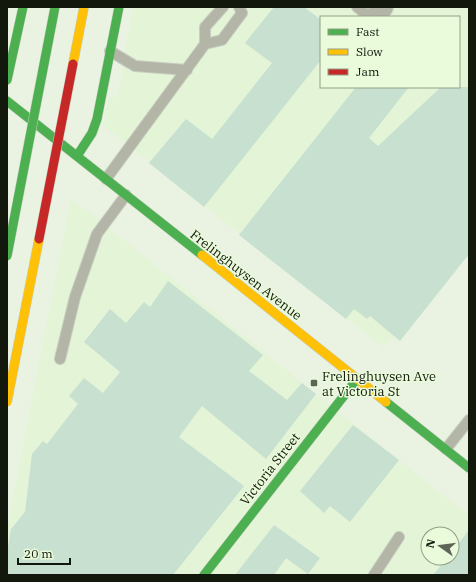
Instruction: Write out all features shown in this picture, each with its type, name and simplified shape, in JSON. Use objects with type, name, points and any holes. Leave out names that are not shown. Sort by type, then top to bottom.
[{"type":"main road","points":[[7,80],[23,7]]},
{"type":"main road","points":[[7,256],[55,7]]},
{"type":"main road","points":[[7,402],[84,7]]},
{"type":"main road","points":[[77,156],[92,133],[97,119],[119,7]]},
{"type":"main road","points":[[7,34],[17,25],[21,17]]},
{"type":"main road","name":"Frelinghuysen Avenue","points":[[7,102],[469,468]]},
{"type":"main road","name":"Victoria Street","points":[[204,575],[357,379]]},
{"type":"street","points":[[377,16],[383,7]]},
{"type":"lane","points":[[106,179],[187,70],[204,44],[206,27],[223,7]]},
{"type":"lane","points":[[204,44],[222,40],[242,13],[239,7]]},
{"type":"lane","points":[[358,7],[369,16]]},
{"type":"lane","points":[[110,51],[135,66],[187,70]]},
{"type":"lane","points":[[60,359],[75,298],[98,234],[126,196]]},
{"type":"lane","points":[[446,449],[469,420]]},
{"type":"lane","points":[[374,575],[399,537]]},
{"type":"shaded area","points":[[133,7],[469,7],[469,243],[384,348],[103,125],[109,96],[118,97]]},
{"type":"shaded area","points":[[71,198],[469,516],[469,575],[7,575],[7,529]]},
{"type":"building","points":[[274,7],[304,7],[320,19],[320,61],[204,207],[149,163],[186,119],[212,139],[272,63],[245,43]]},
{"type":"building","points":[[469,87],[469,254],[400,341],[370,316],[367,319],[354,309],[346,319],[239,235],[355,88],[408,88],[369,138],[378,146],[440,88]]},
{"type":"building","points":[[168,281],[263,355],[249,371],[287,400],[302,383],[316,394],[266,459],[202,406],[179,437],[244,486],[173,575],[7,575],[7,553],[11,529],[25,512],[32,454],[43,441],[47,444],[78,404],[69,396],[84,378],[103,393],[120,372],[84,342],[110,309],[126,323],[144,302],[150,307]]},
{"type":"building","points":[[353,425],[399,460],[350,522],[330,506],[324,513],[300,491]]},
{"type":"building","points":[[274,525],[320,558],[308,574],[286,558],[274,575],[235,575]]},
{"type":"building","points":[[469,530],[469,575],[433,575],[440,566],[460,566],[460,542]]},
{"type":"traffic: fast","points":[[7,80],[23,7]]},
{"type":"traffic: fast","points":[[7,256],[55,7]]},
{"type":"traffic: fast","points":[[77,156],[92,133],[97,119],[119,7]]},
{"type":"traffic: fast","points":[[7,101],[202,255]]},
{"type":"traffic: fast","points":[[204,575],[357,379]]},
{"type":"traffic: fast","points":[[386,402],[469,468]]},
{"type":"traffic: slow","points":[[73,64],[84,7]]},
{"type":"traffic: slow","points":[[7,402],[39,239]]},
{"type":"traffic: slow","points":[[202,255],[386,402]]},
{"type":"traffic: jam","points":[[39,239],[73,64]]},
{"type":"place","name":"Frelinghuysen Ave at Victoria St","points":[[314,383]]}]
